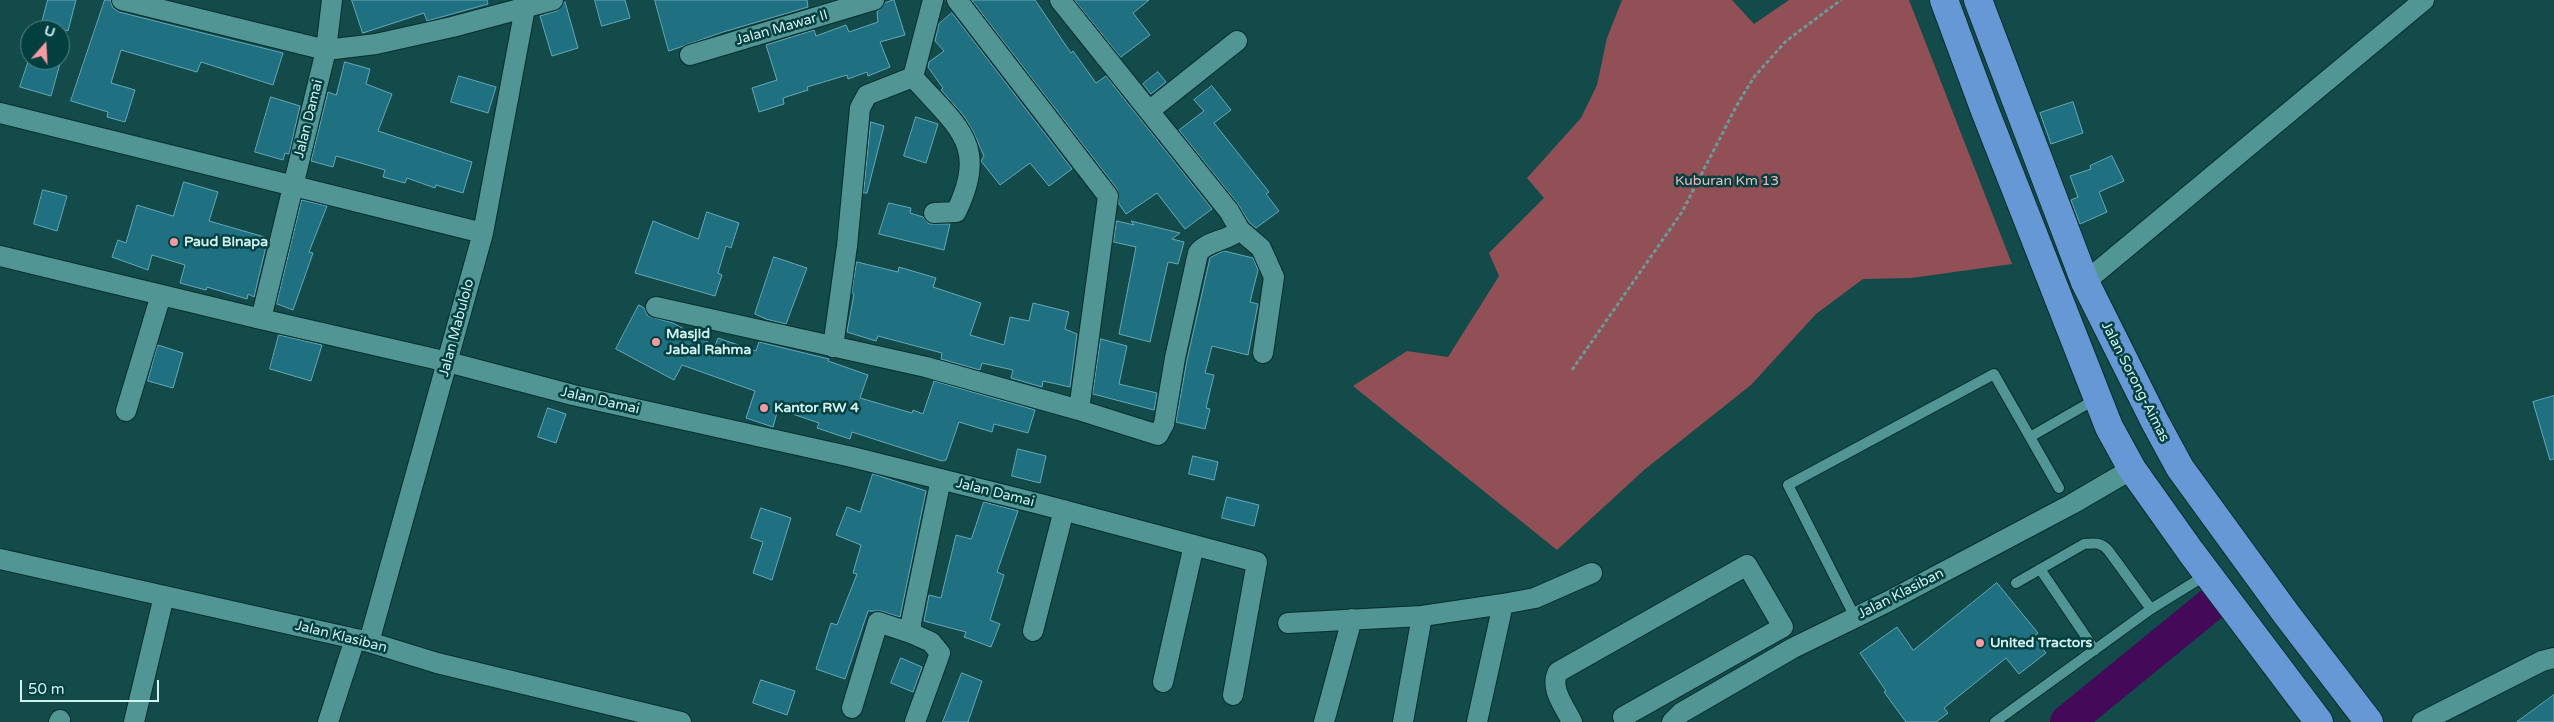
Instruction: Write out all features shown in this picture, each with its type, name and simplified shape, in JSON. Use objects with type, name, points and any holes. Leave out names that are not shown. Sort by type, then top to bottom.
[{"type":"highway","points":[[1944,0],[1984,111],[2109,427],[2132,469],[2191,552],[2319,722]]},
{"type":"highway","name":"Jalan Sorong-Aimas","points":[[1978,0],[2085,282],[2180,468],[2338,685],[2369,722]]},
{"type":"highway","points":[[2191,552],[2223,527]]},
{"type":"street","points":[[122,0],[326,50],[376,44],[553,0]]},
{"type":"street","name":"Jalan Damai","points":[[332,0],[326,50],[261,319],[448,362],[573,396],[852,457],[1064,510],[1258,562],[1233,695]]},
{"type":"street","name":"Jalan Mawar II","points":[[690,55],[874,0]]},
{"type":"street","points":[[913,77],[933,0]]},
{"type":"street","points":[[957,0],[1108,196],[1079,410]]},
{"type":"street","points":[[1060,0],[1229,211],[1240,230],[1261,248],[1274,277],[1263,352]]},
{"type":"street","points":[[2085,282],[2424,0]]},
{"type":"street","name":"Jalan Mabulolo","points":[[328,722],[362,641],[448,362],[483,233],[525,8]]},
{"type":"street","points":[[1149,111],[1237,41]]},
{"type":"street","points":[[913,77],[959,130],[970,150],[970,174],[956,212],[934,213]]},
{"type":"street","points":[[833,347],[847,246],[860,108],[867,95],[913,77]]},
{"type":"street","points":[[0,113],[483,233]]},
{"type":"street","points":[[656,307],[926,367],[1079,410],[1149,434],[1158,435],[1162,431],[1194,264],[1203,248],[1224,241],[1240,230]]},
{"type":"street","points":[[0,256],[261,319]]},
{"type":"street","points":[[126,411],[161,295]]},
{"type":"street","name":"Jalan Klasiban","points":[[1672,722],[1681,713],[1793,648],[2072,504],[2132,469]]},
{"type":"street","points":[[911,633],[911,623],[941,479]]},
{"type":"street","points":[[1033,631],[1064,510]]},
{"type":"street","points":[[1163,682],[1194,545]]},
{"type":"street","name":"Jalan Klasiban","points":[[1,564],[164,596],[362,641],[437,663],[681,722]]},
{"type":"street","points":[[1572,722],[1555,688],[1554,679],[1558,672],[1747,565],[1793,648]]},
{"type":"street","points":[[1288,623],[1422,616],[1503,604],[1535,598],[1592,573]]},
{"type":"street","points":[[134,722],[164,596]]},
{"type":"street","points":[[1477,722],[1503,604]]},
{"type":"street","points":[[1403,722],[1422,616]]},
{"type":"street","points":[[1324,722],[1352,619]]},
{"type":"street","points":[[852,708],[878,622],[931,642],[940,653],[915,722]]},
{"type":"street","points":[[1620,720],[1783,628]]},
{"type":"street","points":[[2422,722],[2542,661],[2554,658]]},
{"type":"lane","points":[[1855,617],[1788,485],[1994,374],[2059,488]]},
{"type":"lane","points":[[2030,437],[2097,398]]},
{"type":"lane","points":[[2016,583],[2084,544],[2102,544],[2151,609]]},
{"type":"lane","points":[[2040,569],[2095,650]]},
{"type":"lane","points":[[1995,722],[2151,609],[2207,574]]},
{"type":"path","points":[[1572,370],[1682,212],[1754,77],[1786,42],[1841,0]]},
{"type":"green space","name":"Kuburan Km 13","points":[[1622,0],[1732,0],[1754,24],[1789,0],[1909,0],[2012,264],[1911,278],[1863,279],[1816,314],[1751,385],[1644,470],[1557,550],[1353,386],[1407,351],[1448,357],[1499,276],[1489,253],[1544,198],[1527,178],[1581,118],[1597,85],[1607,38]]},
{"type":"building","points":[[48,0],[76,0],[70,23],[70,20],[43,20]]},
{"type":"building","points":[[105,0],[110,0],[113,8],[119,12],[283,53],[273,85],[201,62],[197,72],[121,50],[111,83],[135,90],[125,122],[107,117],[108,112],[71,101]]},
{"type":"building","points":[[352,0],[487,0],[488,4],[427,21],[424,13],[363,33]]},
{"type":"building","points":[[595,0],[625,0],[630,18],[602,26]]},
{"type":"building","points":[[655,0],[807,0],[808,7],[723,32],[669,51]]},
{"type":"building","points":[[894,0],[905,35],[880,42],[890,67],[868,76],[867,72],[848,79],[847,75],[807,87],[808,90],[783,98],[784,104],[759,112],[752,88],[777,80],[766,45],[814,30],[816,36],[846,25],[849,32],[878,22],[877,12],[885,3]]},
{"type":"building","points":[[972,0],[1035,0],[1071,53],[1073,51],[1096,83],[1106,76],[1212,209],[1185,229],[1157,193],[1126,214],[1119,204],[1117,189]]},
{"type":"building","points":[[1075,0],[1149,0],[1133,13],[1150,35],[1121,57]]},
{"type":"building","points":[[565,2],[578,48],[552,56],[540,16],[557,11]]},
{"type":"building","points":[[952,13],[1072,169],[1049,186],[1030,163],[1000,185],[981,161],[984,156],[964,116],[941,90],[943,88],[928,67],[929,62],[944,51],[935,41],[939,24]]},
{"type":"building","points":[[345,62],[370,69],[366,84],[392,94],[378,131],[472,162],[463,193],[436,185],[435,188],[407,178],[405,183],[383,177],[385,170],[336,156],[333,167],[311,161],[328,92],[336,95]]},
{"type":"building","points":[[26,70],[58,70],[51,96],[20,87]]},
{"type":"building","points":[[1158,72],[1166,82],[1151,94],[1143,84]]},
{"type":"building","points":[[459,76],[496,87],[488,113],[451,102]]},
{"type":"building","points":[[1212,86],[1231,110],[1214,123],[1269,192],[1266,194],[1279,211],[1256,228],[1249,222],[1238,204],[1179,130],[1204,111],[1194,100]]},
{"type":"building","points":[[271,97],[300,106],[289,154],[285,153],[283,160],[255,152]]},
{"type":"building","points":[[2073,102],[2083,133],[2051,144],[2040,113]]},
{"type":"building","points":[[916,117],[938,124],[926,163],[904,156]]},
{"type":"building","points":[[871,122],[884,126],[867,193],[864,193]]},
{"type":"building","points":[[2112,156],[2124,181],[2099,192],[2107,212],[2080,224],[2071,200],[2078,197],[2070,176],[2091,169],[2090,166]]},
{"type":"building","points":[[184,182],[218,192],[209,221],[268,238],[254,297],[248,294],[247,299],[207,287],[206,290],[180,283],[185,265],[152,255],[148,270],[112,257],[118,240],[126,243],[137,205],[173,216]]},
{"type":"building","points":[[43,190],[67,196],[57,231],[34,224]]},
{"type":"building","points":[[302,200],[327,206],[309,252],[313,253],[293,310],[277,304]]},
{"type":"building","points":[[889,203],[911,208],[910,213],[923,217],[929,224],[950,224],[944,250],[879,234]]},
{"type":"building","points":[[707,212],[739,223],[731,248],[726,246],[718,273],[722,275],[715,296],[635,273],[653,221],[698,239]]},
{"type":"building","points":[[1117,221],[1134,225],[1131,221],[1180,233],[1172,239],[1184,242],[1178,264],[1168,262],[1150,342],[1119,334],[1136,247],[1114,242]]},
{"type":"building","points":[[1224,251],[1253,258],[1258,270],[1250,302],[1258,304],[1248,355],[1212,346],[1205,373],[1214,375],[1206,408],[1210,409],[1205,429],[1176,422],[1187,360],[1210,258]]},
{"type":"building","points":[[774,257],[807,268],[786,324],[755,314]]},
{"type":"building","points":[[857,262],[898,272],[899,267],[936,278],[933,287],[981,303],[970,335],[1004,345],[1010,317],[1029,321],[1033,303],[1069,312],[1065,329],[1077,334],[1070,387],[1043,381],[1042,387],[1011,378],[1013,370],[982,363],[980,370],[941,359],[942,353],[878,336],[876,341],[847,332],[854,294],[852,293]]},
{"type":"building","points":[[639,305],[644,308],[648,316],[673,323],[715,346],[718,338],[756,351],[759,342],[829,359],[828,361],[868,375],[860,398],[912,413],[913,410],[923,414],[934,381],[1035,410],[1028,433],[994,424],[992,432],[959,422],[946,460],[942,461],[852,432],[850,439],[817,428],[819,423],[778,409],[773,427],[746,418],[755,391],[682,365],[674,380],[616,349]]},
{"type":"building","points":[[279,335],[322,345],[311,381],[270,369]]},
{"type":"building","points":[[1101,339],[1127,346],[1119,384],[1157,393],[1154,410],[1093,394]]},
{"type":"building","points":[[158,345],[183,353],[173,388],[148,381]]},
{"type":"building","points":[[2554,396],[2554,459],[2550,460],[2533,402]]},
{"type":"building","points":[[548,408],[566,414],[556,443],[538,437]]},
{"type":"building","points":[[1018,449],[1046,456],[1040,483],[1012,476]]},
{"type":"building","points":[[1193,456],[1218,462],[1214,480],[1189,474]]},
{"type":"building","points":[[873,474],[926,491],[900,617],[881,611],[868,611],[845,679],[816,669],[831,623],[837,625],[857,574],[853,573],[861,545],[836,535],[847,507],[860,512]]},
{"type":"building","points":[[1227,497],[1259,505],[1254,526],[1222,518]]},
{"type":"building","points":[[984,502],[1018,511],[997,572],[1004,575],[990,620],[1000,624],[991,647],[964,637],[966,632],[924,621],[929,595],[941,598],[956,535],[971,539]]},
{"type":"building","points":[[761,508],[791,518],[772,580],[753,573],[763,542],[751,538]]},
{"type":"building","name":"United Tractors","points":[[1997,583],[2038,633],[2033,637],[2046,653],[2019,674],[2006,658],[1944,708],[1948,713],[1936,722],[1906,722],[1884,692],[1886,691],[1860,653],[1897,627],[1913,650]]},
{"type":"building","points":[[901,658],[922,667],[913,692],[891,683]]},
{"type":"building","points":[[962,673],[982,681],[968,722],[943,722]]},
{"type":"building","points":[[761,680],[795,691],[787,715],[753,703]]},
{"type":"building","points":[[2554,695],[2554,722],[2517,722]]},
{"type":"waterway","points":[[2067,722],[2219,598]]},
{"type":"place","name":"Paud Binapa","points":[[174,242]]},
{"type":"place","name":"Masjid Jabal Rahma","points":[[656,342]]},
{"type":"place","name":"Kantor RW 4","points":[[764,408]]},
{"type":"place","name":"United Tractors","points":[[1980,643]]}]
